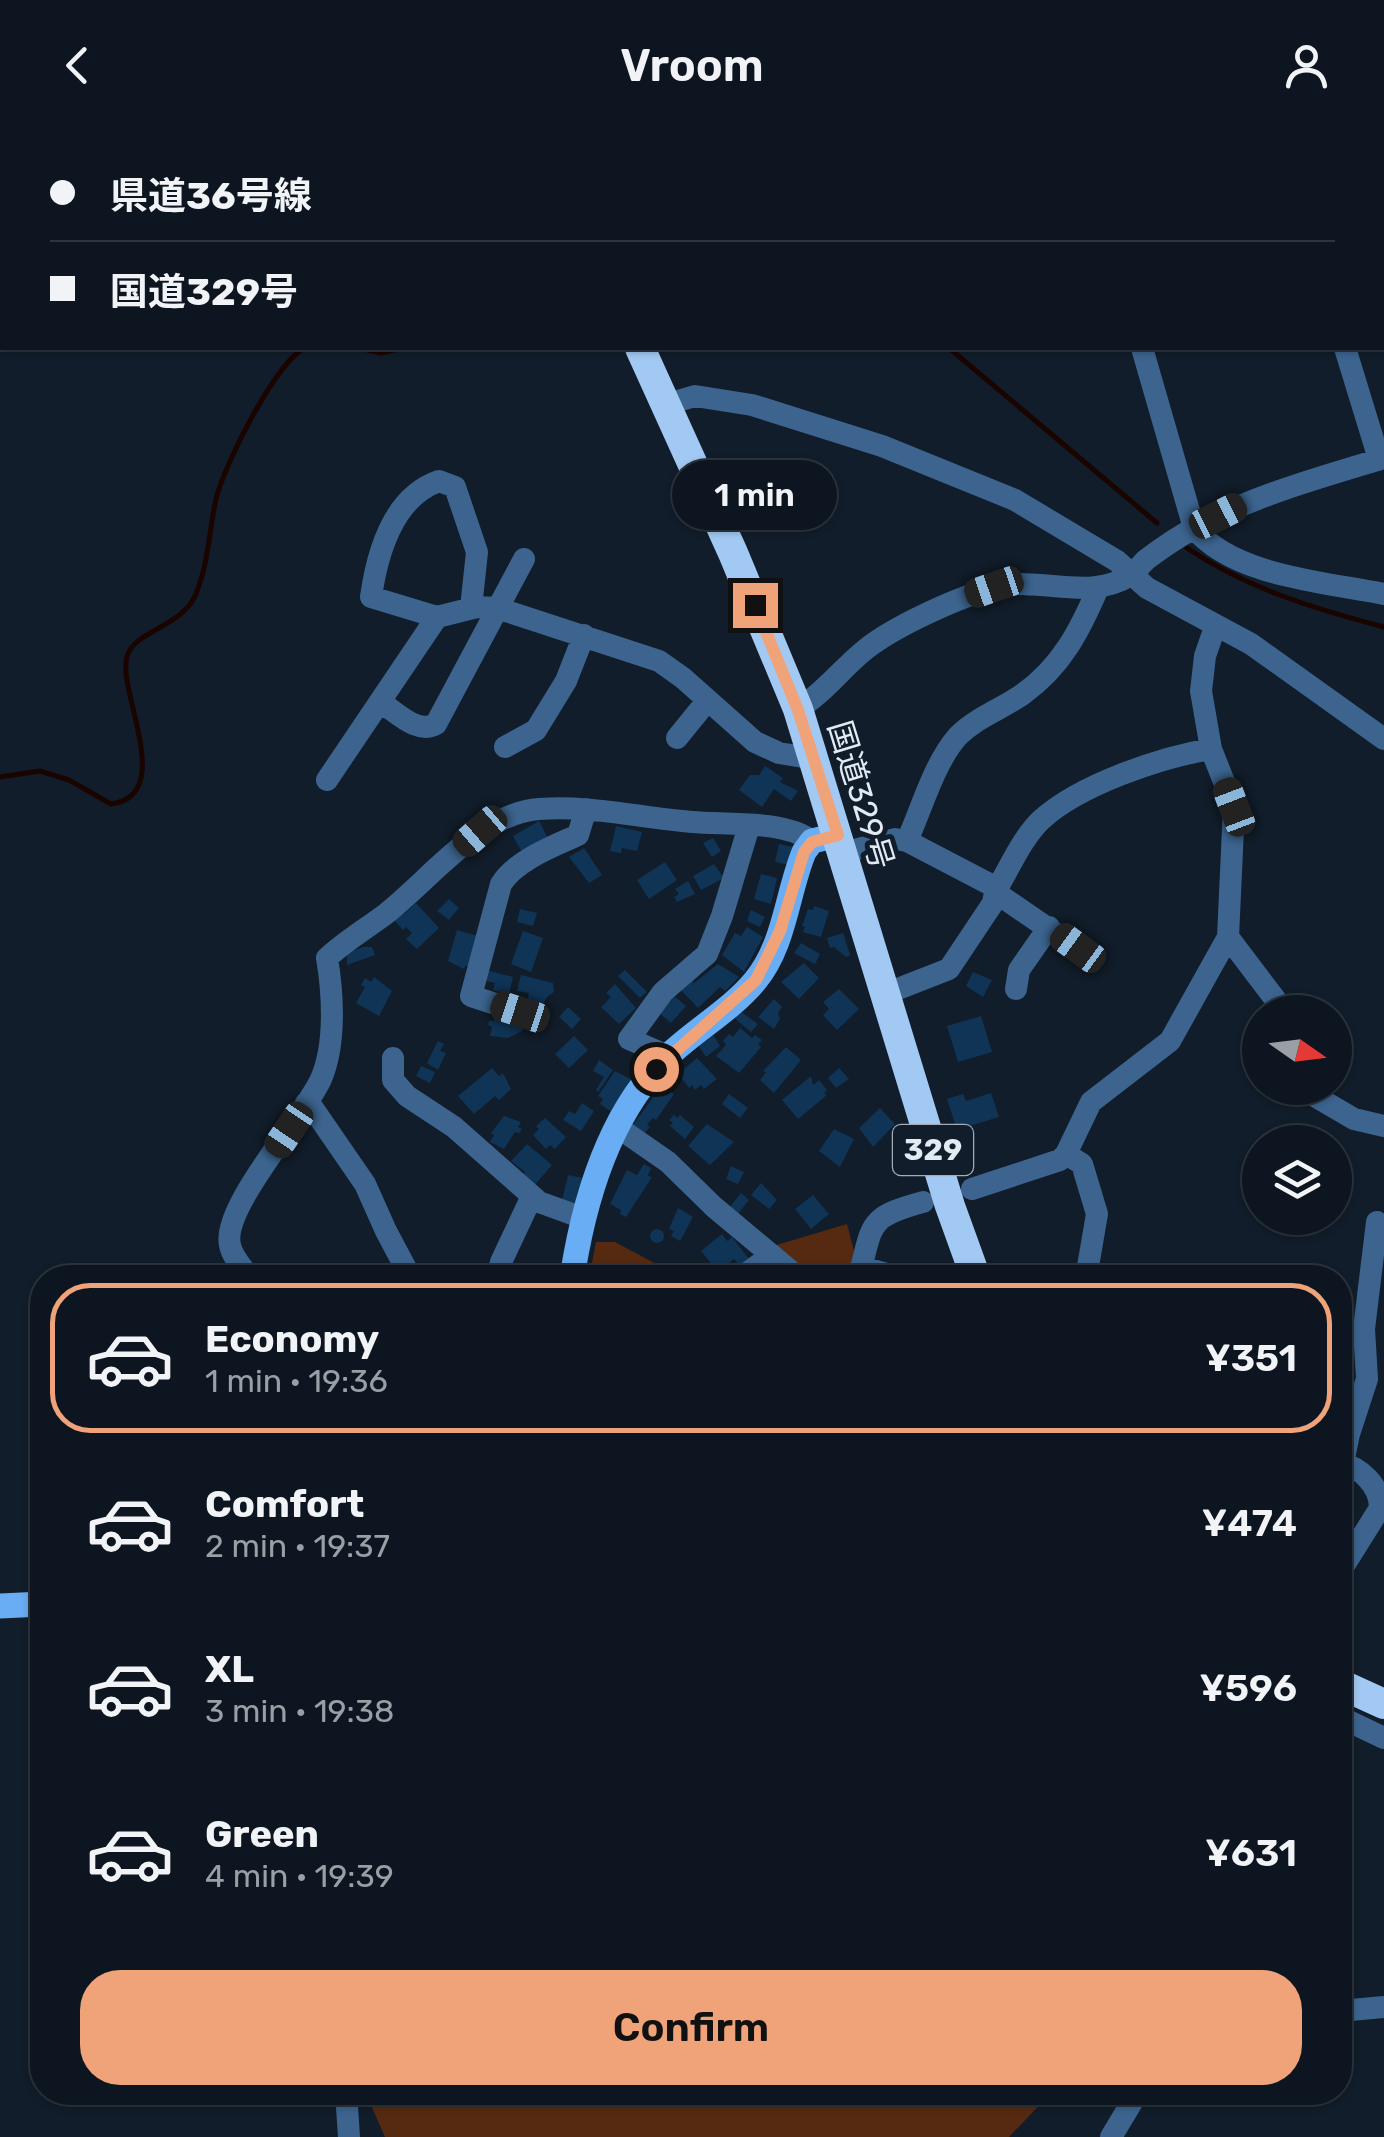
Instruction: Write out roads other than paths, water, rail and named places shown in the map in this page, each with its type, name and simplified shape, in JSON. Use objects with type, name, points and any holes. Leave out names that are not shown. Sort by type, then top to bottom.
[{"type":"highway","name":"国道329号","points":[[641,350],[733,553],[798,710],[815,759],[831,843],[885,994],[971,1265]]},
{"type":"highway","points":[[1352,1691],[1384,1704]]},
{"type":"main road","points":[[575,1265],[584,1218],[616,1126],[642,1084],[668,1056],[756,980],[780,931],[798,868],[831,843]]},
{"type":"main road","points":[[0,1606],[30,1605]]},
{"type":"street","points":[[1143,350],[1194,528],[1207,544],[1264,570],[1384,594]]},
{"type":"street","points":[[798,710],[870,646],[964,598],[994,587],[1028,582],[1098,588],[1133,574],[1150,557],[1194,528],[1242,504],[1382,458],[1347,350]]},
{"type":"street","points":[[664,405],[684,397],[723,398],[898,452],[1015,500],[1133,574],[1147,588],[1251,644],[1384,739]]},
{"type":"street","points":[[471,608],[477,552],[455,487],[439,481],[420,490],[400,511],[384,544],[370,597],[437,617],[471,608],[497,608],[659,661],[755,742],[780,753],[815,759]]},
{"type":"street","points":[[380,702],[420,728],[436,724],[524,558]]},
{"type":"street","points":[[907,841],[958,736],[1022,694],[1060,662],[1081,628],[1098,588]]},
{"type":"street","points":[[328,780],[437,617]]},
{"type":"street","points":[[972,1189],[1060,1160],[1091,1102],[1170,1041],[1228,938],[1234,807],[1211,749],[1201,691],[1215,627]]},
{"type":"street","points":[[505,746],[536,730],[566,681],[584,635]]},
{"type":"street","points":[[677,738],[707,701]]},
{"type":"street","points":[[885,994],[949,969],[1040,822],[1065,803],[1151,766],[1211,749]]},
{"type":"street","points":[[241,1265],[230,1245],[229,1232],[235,1215],[322,1077],[330,1031],[332,983],[328,958],[480,831],[536,809],[586,809],[792,830],[831,843],[907,841],[996,890],[1078,948]]},
{"type":"street","points":[[520,1012],[471,996],[501,884],[526,862],[578,835],[586,809]]},
{"type":"street","points":[[668,1056],[629,1039],[663,992],[706,954],[722,916],[749,826]]},
{"type":"street","points":[[1016,989],[1019,970],[1049,927]]},
{"type":"street","points":[[1228,938],[1274,995]]},
{"type":"street","points":[[392,1058],[393,1080],[407,1096],[454,1128],[539,1202],[584,1218]]},
{"type":"street","points":[[306,1104],[312,1107],[365,1184],[404,1265]]},
{"type":"street","points":[[1330,1105],[1354,1119],[1384,1126]]},
{"type":"street","points":[[616,1126],[668,1162],[714,1207],[784,1265]]},
{"type":"street","points":[[1066,1154],[1082,1164],[1097,1214],[1088,1265]]},
{"type":"street","points":[[503,1265],[532,1196]]},
{"type":"street","points":[[862,1265],[868,1238],[878,1220],[922,1202]]},
{"type":"street","points":[[1352,1425],[1367,1379],[1364,1329],[1377,1222]]},
{"type":"street","points":[[758,1265],[772,1255]]},
{"type":"street","points":[[1352,1465],[1374,1486],[1380,1508],[1352,1553]]},
{"type":"street","points":[[1352,1723],[1384,1738]]},
{"type":"street","points":[[1352,2009],[1384,2007]]},
{"type":"street","points":[[347,2105],[348,2137]]},
{"type":"street","points":[[1111,2137],[1130,2105]]},
{"type":"waterway","points":[[0,777],[40,771],[69,780],[111,804],[130,797],[139,784],[142,766],[127,679],[129,652],[144,636],[178,616],[195,596],[206,561],[216,499],[229,463],[265,394],[302,350]]},
{"type":"waterway","points":[[368,350],[394,350]]},
{"type":"waterway","points":[[951,350],[1157,523]]},
{"type":"waterway","points":[[1187,548],[1233,575],[1282,596],[1384,627]]}]
